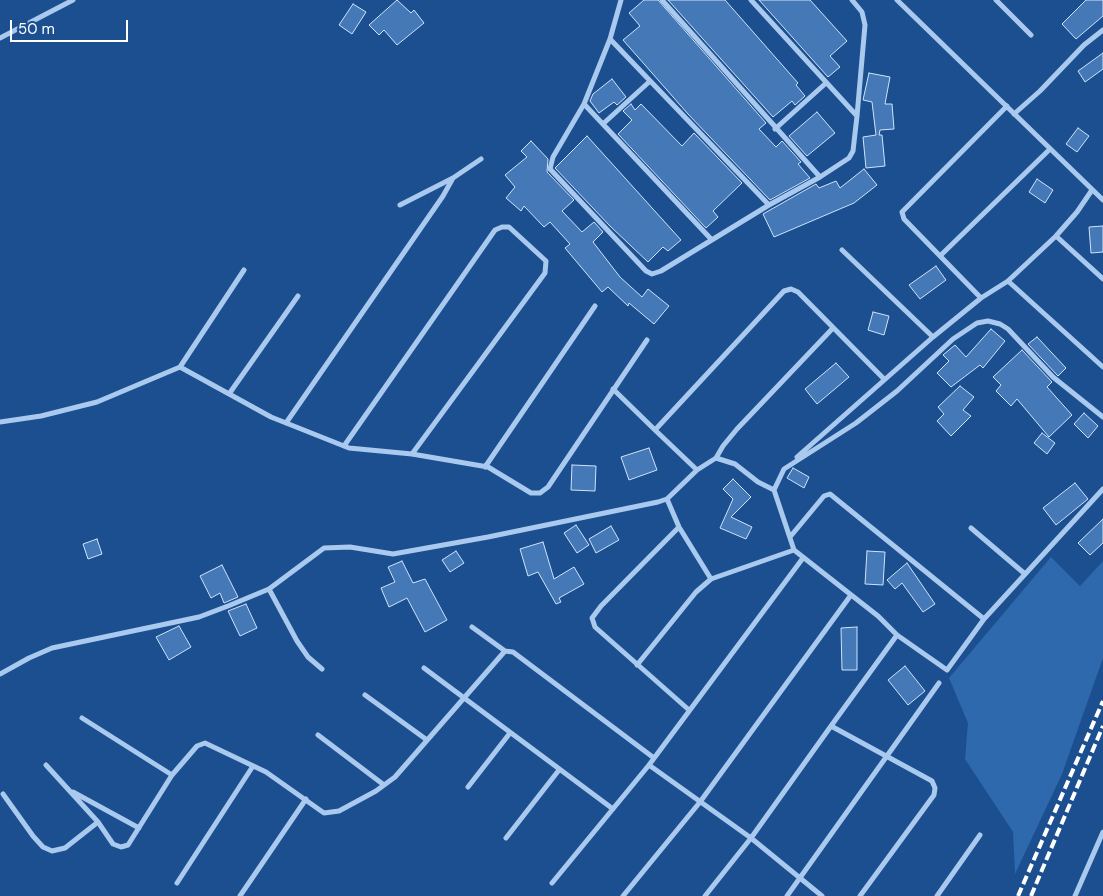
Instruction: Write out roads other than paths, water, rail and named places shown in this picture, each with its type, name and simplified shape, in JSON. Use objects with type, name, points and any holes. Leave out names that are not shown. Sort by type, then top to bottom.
[{"type":"street","points":[[0,38],[73,0]]},
{"type":"street","points":[[621,0],[610,39],[584,104],[553,157],[550,169],[646,271],[652,274],[661,271],[769,205],[820,178],[849,158],[853,151],[865,25],[862,12],[852,0]]},
{"type":"street","points":[[662,0],[820,178]]},
{"type":"street","points":[[751,0],[857,116]]},
{"type":"street","points":[[896,0],[1103,200]]},
{"type":"street","points":[[996,0],[1031,34]]},
{"type":"street","points":[[1014,114],[1040,91],[1084,45],[1103,30]]},
{"type":"street","points":[[610,39],[649,82],[769,205]]},
{"type":"street","points":[[604,123],[649,82]]},
{"type":"street","points":[[775,129],[826,83]]},
{"type":"street","points":[[584,104],[604,123],[711,240]]},
{"type":"street","points":[[981,298],[904,219],[902,212],[1006,106]]},
{"type":"street","points":[[940,255],[1050,149]]},
{"type":"street","points":[[400,205],[452,178],[481,159]]},
{"type":"street","points":[[286,423],[443,196],[452,178]]},
{"type":"street","points":[[1092,190],[1086,201],[1056,236],[1008,281],[981,298],[933,337],[784,469],[774,490],[794,550],[851,595],[897,635],[946,670],[984,619],[1103,489]]},
{"type":"street","points":[[344,446],[495,230],[502,227],[509,228],[546,261],[545,273],[412,454]]},
{"type":"street","points":[[1056,236],[1103,279]]},
{"type":"street","points":[[842,250],[933,337]]},
{"type":"street","points":[[0,422],[41,416],[97,402],[180,367],[244,270]]},
{"type":"street","points":[[1008,281],[1103,367]]},
{"type":"street","points":[[655,430],[784,291],[791,289],[798,292],[884,379]]},
{"type":"street","points":[[229,394],[298,296]]},
{"type":"street","points":[[485,466],[595,306]]},
{"type":"street","points":[[784,469],[856,423],[897,391],[968,327],[988,321],[1000,324],[1008,329],[1053,377],[1103,417]]},
{"type":"street","points":[[0,674],[28,658],[52,648],[199,617],[269,588],[324,548],[350,547],[394,554],[488,537],[668,499],[697,470],[716,458],[722,446],[737,429],[833,328]]},
{"type":"street","points":[[180,367],[286,423],[344,446],[412,454],[485,466],[531,493],[540,493],[548,487],[647,340]]},
{"type":"street","points":[[613,390],[697,470]]},
{"type":"street","points":[[716,458],[735,464],[758,482],[774,490]]},
{"type":"street","points":[[790,537],[824,496],[830,494],[984,619]]},
{"type":"street","points":[[668,499],[679,527],[711,579]]},
{"type":"street","points":[[679,527],[601,606],[592,618],[595,627],[689,710]]},
{"type":"street","points":[[971,528],[1025,574]]},
{"type":"street","points":[[637,665],[696,592],[711,579],[794,550]]},
{"type":"street","points":[[552,883],[649,765],[804,558]]},
{"type":"street","points":[[269,588],[308,657],[322,669]]},
{"type":"street","points":[[623,896],[700,802],[851,595]]},
{"type":"street","points":[[472,627],[505,652],[513,652],[654,758]]},
{"type":"street","points":[[705,896],[751,838],[897,635]]},
{"type":"street","points":[[46,765],[98,822],[113,844],[121,847],[128,845],[172,775],[197,746],[205,743],[253,766],[306,799],[324,813],[339,811],[395,777],[505,652]]},
{"type":"street","points":[[424,668],[613,810]]},
{"type":"street","points":[[787,896],[939,683]]},
{"type":"street","points":[[365,696],[427,740]]},
{"type":"street","points":[[82,718],[172,775]]},
{"type":"street","points":[[831,726],[932,781],[935,788],[934,795],[860,896]]},
{"type":"street","points":[[468,787],[510,733]]},
{"type":"street","points":[[318,735],[384,785]]},
{"type":"street","points":[[649,765],[751,838],[822,896]]},
{"type":"street","points":[[177,883],[253,766]]},
{"type":"street","points":[[506,838],[560,770]]},
{"type":"street","points":[[68,789],[139,828]]},
{"type":"street","points":[[3,794],[33,836],[43,847],[52,851],[65,848],[98,822]]},
{"type":"street","points":[[240,896],[306,799]]},
{"type":"street","points":[[1075,896],[1103,832]]},
{"type":"street","points":[[937,896],[980,835]]},
{"type":"railway","points":[[1018,896],[1103,701]]},
{"type":"railway","points":[[1031,896],[1103,726]]}]
